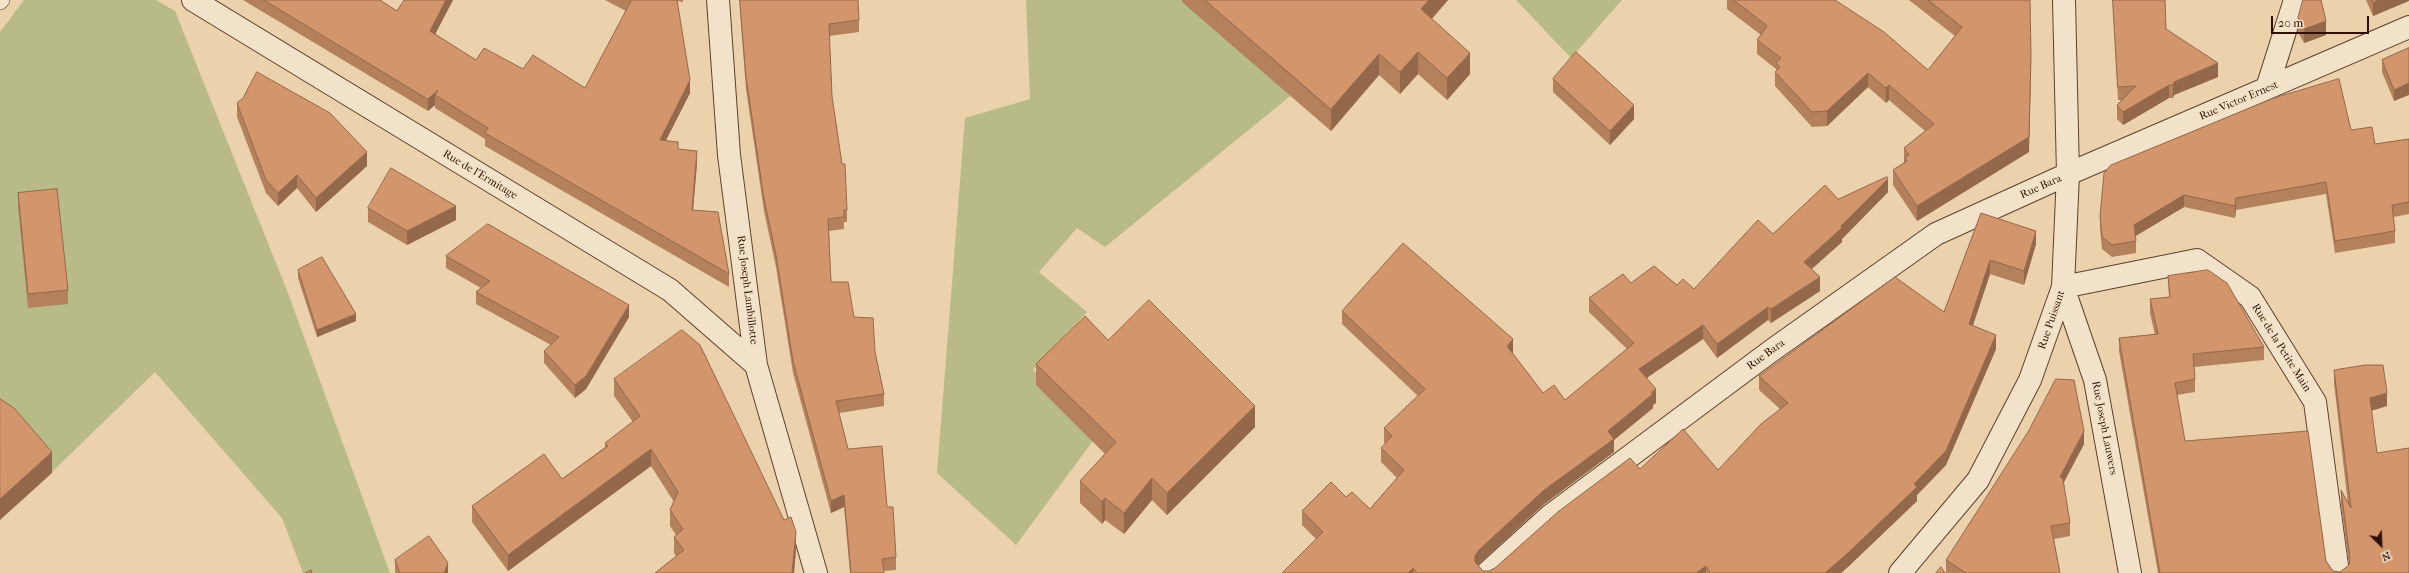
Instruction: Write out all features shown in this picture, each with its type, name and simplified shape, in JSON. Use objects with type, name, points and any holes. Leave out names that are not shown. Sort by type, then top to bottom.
[{"type":"street","name":"Rue de l'Ermitage","points":[[193,0],[670,290],[756,365]]},
{"type":"street","name":"Rue Joseph Lambillotte","points":[[718,0],[729,155],[756,365],[816,573]]},
{"type":"street","name":"Rue Puissant","points":[[1900,573],[1978,480],[2030,380],[2063,287],[2068,174],[2064,0]]},
{"type":"street","points":[[2268,88],[2295,0]]},
{"type":"street","name":"Rue Victor Ernest","points":[[2068,174],[2409,27]]},
{"type":"street","name":"Rue Bara","points":[[1487,573],[1552,515],[1771,351],[1936,234],[2068,174]]},
{"type":"street","name":"Rue de la Petite Main","points":[[2063,287],[2197,260],[2250,297],[2315,402],[2338,573]]},
{"type":"street","name":"Rue Joseph Lauwers","points":[[2063,287],[2095,380],[2130,573]]},
{"type":"green space","points":[[24,0],[156,0],[175,11],[288,293],[390,573],[303,573],[282,518],[155,372],[52,472],[0,419],[0,32]]},
{"type":"green space","points":[[1026,0],[1197,0],[1294,93],[1105,247],[1077,228],[1039,272],[1087,312],[1033,370],[1095,438],[1016,545],[937,473],[965,118],[1030,99]]},
{"type":"green space","points":[[1516,0],[1622,0],[1571,58]]},
{"type":"building","points":[[264,0],[380,0],[397,11],[404,0],[446,0],[430,31],[476,60],[484,48],[523,69],[533,55],[585,88],[631,1],[629,0],[677,0],[690,80],[660,140],[678,142],[678,149],[697,151],[692,210],[718,212],[729,274],[485,133],[488,128],[435,95],[438,90],[428,99]]},
{"type":"building","points":[[740,0],[858,0],[859,20],[829,24],[832,96],[842,164],[845,164],[847,210],[844,210],[844,217],[828,219],[831,282],[848,282],[854,317],[873,318],[875,352],[884,394],[836,401],[848,449],[882,446],[887,507],[893,507],[896,557],[882,559],[884,573],[851,573],[844,495],[831,501],[793,361],[776,255],[764,199],[746,77]]},
{"type":"building","points":[[1205,0],[1429,0],[1421,9],[1470,53],[1447,78],[1418,52],[1400,72],[1379,54],[1331,109]]},
{"type":"building","points":[[1734,0],[1835,0],[1884,32],[1928,70],[1962,27],[1928,0],[2030,0],[2031,56],[2029,137],[1917,206],[1893,170],[1907,161],[1905,157],[1909,155],[1904,148],[1934,124],[1889,85],[1886,88],[1868,73],[1827,111],[1812,112],[1775,72],[1780,67],[1776,63],[1781,58],[1757,40],[1767,26]]},
{"type":"building","points":[[2113,0],[2165,0],[2166,29],[2218,63],[2174,82],[2173,85],[2169,85],[2123,112],[2117,105],[2136,86],[2118,87]]},
{"type":"building","points":[[2303,0],[2321,0],[2326,21],[2304,29],[2298,18]]},
{"type":"building","points":[[2372,0],[2379,0],[2373,3]]},
{"type":"building","points":[[2409,48],[2409,83],[2394,90],[2382,60]]},
{"type":"building","points":[[1576,52],[1634,105],[1610,131],[1553,79]]},
{"type":"building","points":[[257,72],[330,113],[367,152],[316,198],[297,175],[278,193],[266,180],[237,103],[243,98]]},
{"type":"building","points":[[2339,79],[2351,130],[2372,127],[2375,144],[2409,139],[2409,202],[2392,205],[2395,231],[2335,241],[2326,182],[2236,198],[2235,206],[2184,195],[2134,225],[2136,241],[2112,245],[2102,237],[2100,216],[2104,173],[2111,165],[2274,98]]},
{"type":"building","points":[[391,168],[456,206],[407,231],[368,208]]},
{"type":"building","points":[[1887,177],[1888,179],[1841,226],[1842,228],[1804,262],[1820,277],[1771,309],[1768,307],[1717,344],[1703,325],[1639,369],[1656,389],[1651,392],[1653,394],[1608,431],[1614,439],[1543,491],[1479,550],[1475,556],[1475,562],[1483,571],[1489,571],[1495,568],[1559,511],[1630,458],[1640,469],[1683,429],[1718,470],[1761,424],[1788,403],[1759,376],[1895,277],[1944,312],[1981,213],[2036,231],[2024,271],[1990,260],[1969,324],[1996,335],[1946,451],[1914,484],[1917,487],[1825,573],[1710,573],[1706,566],[1696,573],[1417,573],[1413,568],[1408,573],[1282,573],[1323,532],[1302,511],[1331,482],[1346,497],[1352,492],[1370,509],[1404,470],[1381,448],[1392,436],[1384,428],[1425,389],[1342,311],[1403,243],[1513,339],[1507,346],[1543,393],[1554,385],[1565,400],[1634,343],[1589,298],[1623,274],[1631,283],[1654,266],[1677,285],[1683,279],[1694,289],[1758,220],[1773,234],[1825,185],[1838,199]]},
{"type":"building","points":[[57,189],[68,290],[28,294],[18,193]]},
{"type":"building","points":[[488,224],[629,305],[586,376],[575,385],[544,351],[559,337],[476,292],[490,281],[446,256]]},
{"type":"building","points":[[322,257],[356,314],[317,330],[298,270]]},
{"type":"building","points":[[2208,270],[2227,283],[2264,347],[2193,354],[2195,379],[2175,383],[2185,441],[2308,431],[2326,561],[2333,571],[2340,572],[2349,565],[2350,558],[2341,490],[2351,508],[2334,370],[2365,365],[2383,365],[2387,393],[2370,398],[2377,453],[2409,448],[2409,573],[2160,573],[2119,338],[2158,334],[2150,299],[2170,297],[2168,276]]},
{"type":"building","points":[[1149,300],[1255,406],[1167,493],[1152,478],[1124,513],[1105,498],[1102,502],[1080,481],[1116,442],[1036,364],[1085,316],[1108,340]]},
{"type":"building","points":[[682,330],[700,345],[784,520],[791,517],[796,532],[792,573],[655,573],[684,550],[674,537],[683,529],[670,510],[678,492],[651,449],[508,555],[472,506],[544,454],[562,479],[608,446],[605,443],[640,416],[614,379]]},
{"type":"building","points":[[2056,379],[2074,380],[2084,431],[2060,477],[2063,479],[2070,523],[2051,526],[2060,573],[1966,573],[1946,560],[2028,432]]},
{"type":"building","points":[[0,399],[14,408],[52,452],[0,499]]},
{"type":"building","points":[[429,536],[448,563],[444,573],[400,573],[395,560]]},
{"type":"building","points":[[1941,567],[1945,573],[1936,573]]}]
